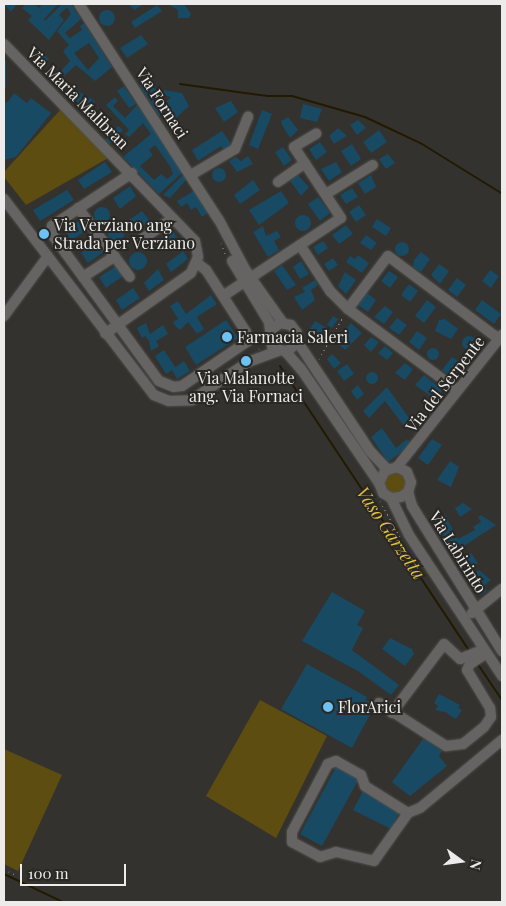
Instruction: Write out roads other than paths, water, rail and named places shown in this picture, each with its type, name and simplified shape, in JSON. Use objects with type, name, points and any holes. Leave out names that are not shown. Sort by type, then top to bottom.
[{"type":"street","name":"Via Fornaci","points":[[79,4],[219,220],[269,322],[270,342]]},
{"type":"street","name":"Via Maria Malibran","points":[[4,44],[193,237],[197,263]]},
{"type":"street","points":[[191,175],[235,148],[248,116]]},
{"type":"street","points":[[223,296],[341,218],[294,147],[316,134]]},
{"type":"street","points":[[278,182],[305,163]]},
{"type":"street","points":[[326,194],[373,164]]},
{"type":"street","name":"Via Maria Malibran","points":[[83,277],[51,233],[52,226],[132,173]]},
{"type":"street","points":[[4,199],[105,334],[154,395],[181,403],[210,388],[248,362],[270,342],[282,351],[380,482],[383,493],[391,498],[401,498],[408,492],[411,482],[402,469],[387,469],[380,482]]},
{"type":"street","points":[[78,208],[130,277]]},
{"type":"street","points":[[142,239],[173,218]]},
{"type":"street","points":[[300,245],[330,291],[348,309],[457,390]]},
{"type":"street","points":[[4,316],[48,256]]},
{"type":"street","points":[[105,334],[118,324],[191,273],[197,263],[206,270],[223,296],[246,332],[248,341],[182,386],[166,385],[159,380],[118,324],[83,277],[115,256]]},
{"type":"street","points":[[348,309],[388,256],[500,337]]},
{"type":"street","name":"Via Fornaci","points":[[248,280],[283,323],[294,328],[297,341],[312,364],[370,451],[387,469]]},
{"type":"street","points":[[270,330],[283,323]]},
{"type":"street","name":"Via del Serpente","points":[[402,469],[411,452],[457,390],[500,337]]},
{"type":"street","points":[[248,362],[282,351],[297,341]]},
{"type":"street","points":[[200,375],[210,388]]},
{"type":"street","name":"Via Labirinto","points":[[408,492],[412,506],[502,650]]},
{"type":"street","name":"Via Labirinto","points":[[391,498],[409,535],[464,618],[477,655],[502,676]]},
{"type":"street","points":[[464,618],[502,589]]},
{"type":"street","points":[[392,713],[444,644],[460,659],[477,655]]},
{"type":"street","name":"Via Labirinto","points":[[379,703],[422,733],[446,746],[462,744],[484,727],[491,717],[490,708],[468,673],[477,655]]},
{"type":"street","points":[[408,813],[365,786],[361,775],[336,761],[328,764],[292,832],[292,842],[320,857],[336,852],[374,862],[408,813],[420,808],[502,740]]},
{"type":"waterway","points":[[180,84],[268,96],[292,96],[365,117],[422,144],[501,193]]},
{"type":"waterway","name":"Vaso Garzetta","points":[[280,366],[469,651]]},
{"type":"waterway","name":"Vaso Garzetta","points":[[477,663],[502,700]]},
{"type":"waterway","points":[[4,874],[63,902]]},
{"type":"place","name":"Via Verziano ang Strada per Verziano","points":[[44,234]]},
{"type":"place","name":"Farmacia Saleri","points":[[227,337]]},
{"type":"place","name":"Via Malanotte ang. Via Fornaci","points":[[246,361]]},
{"type":"place","name":"FlorArici","points":[[328,707]]}]
